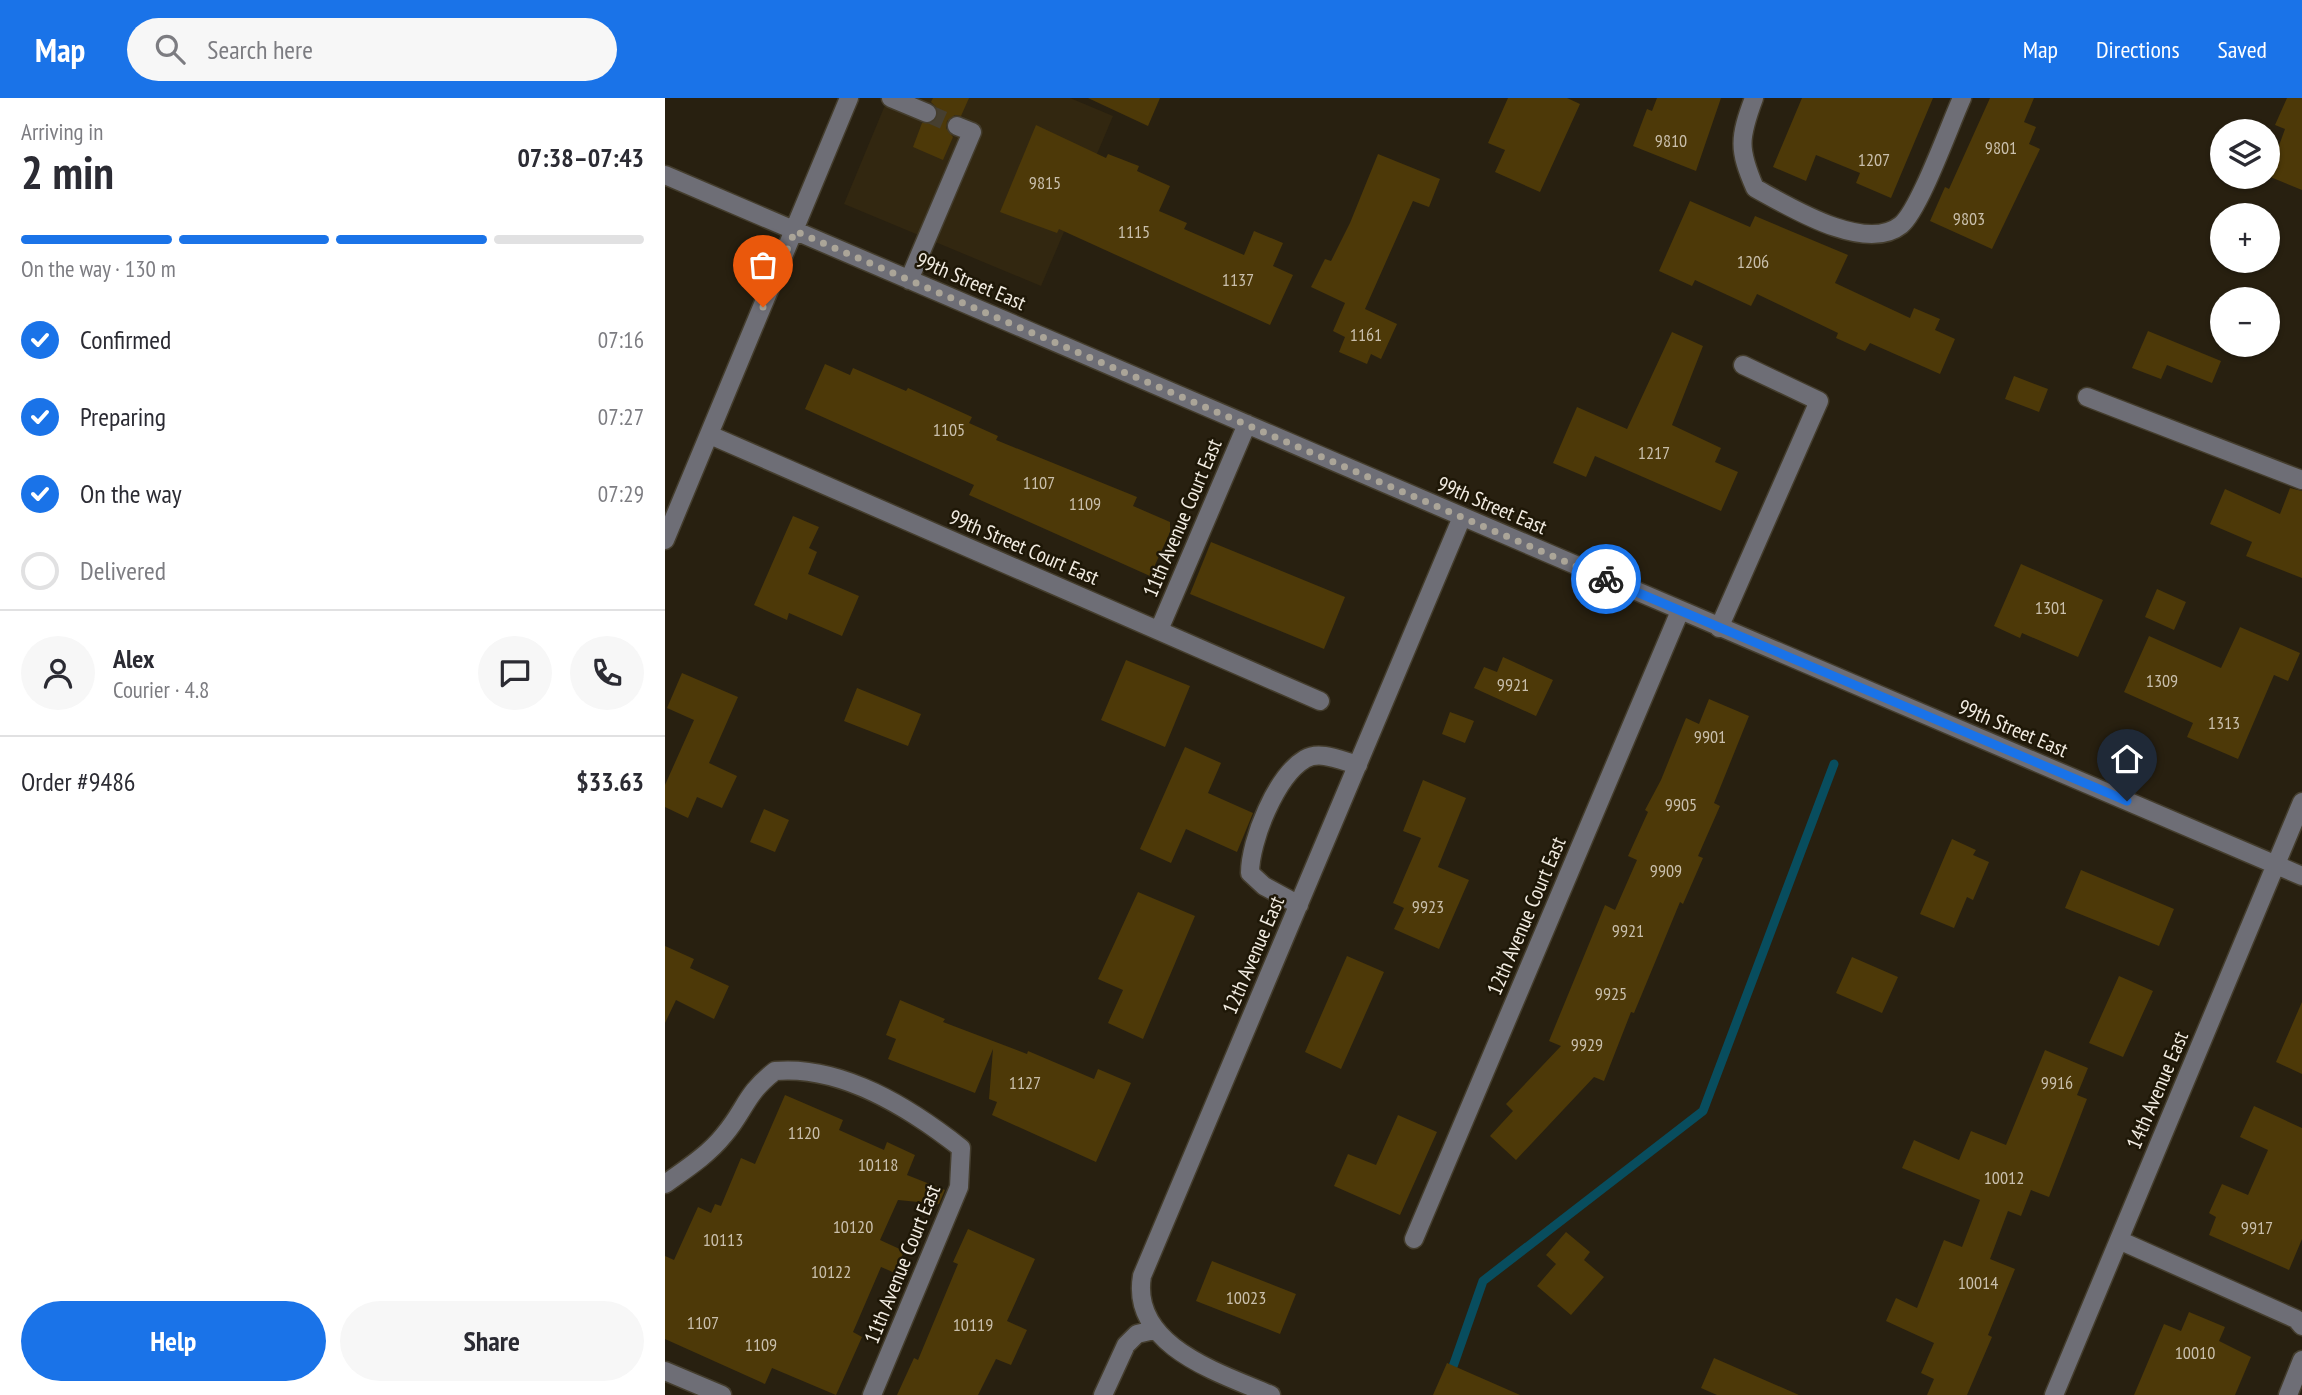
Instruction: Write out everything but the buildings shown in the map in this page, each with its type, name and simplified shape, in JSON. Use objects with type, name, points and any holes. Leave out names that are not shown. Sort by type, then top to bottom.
[{"type":"street","points":[[665,540],[849,98]]},
{"type":"street","points":[[891,98],[927,113]]},
{"type":"street","points":[[1753,98],[1741,150],[1755,188],[1798,211],[1850,232],[1873,235],[1901,225],[1921,193],[1962,98]]},
{"type":"street","points":[[909,280],[972,132],[957,126]]},
{"type":"street","name":"99th Street East","points":[[665,175],[2302,876]]},
{"type":"street","points":[[1719,628],[1819,401],[1742,365]]},
{"type":"street","points":[[2087,397],[2302,480]]},
{"type":"street","name":"11th Avenue Court East","points":[[1159,630],[1247,424]]},
{"type":"street","name":"99th Street Court East","points":[[710,435],[1320,701]]},
{"type":"street","name":"12th Avenue East","points":[[1154,1330],[1139,1291],[1142,1276],[1462,517]]},
{"type":"street","name":"12th Avenue Court East","points":[[1414,1240],[1680,611]]},
{"type":"street","points":[[1299,905],[1264,886],[1250,873],[1250,856],[1275,792],[1305,759],[1320,755],[1358,765]]},
{"type":"street","name":"14th Avenue East","points":[[2055,1395],[2302,802]]},
{"type":"street","name":"11th Avenue Court East","points":[[665,1184],[703,1156],[725,1134],[747,1098],[775,1071],[821,1072],[854,1084],[930,1123],[961,1148],[959,1187],[873,1395]]},
{"type":"street","points":[[2121,1241],[2296,1319],[2302,1326]]},
{"type":"street","points":[[1103,1395],[1126,1345],[1137,1334],[1154,1330],[1195,1361],[1271,1395]]},
{"type":"street","points":[[2288,1395],[2302,1360]]},
{"type":"street","points":[[665,1371],[722,1395]]},
{"type":"shaded area","points":[[888,98],[1070,98],[1113,116],[1041,286],[844,204]]},
{"type":"waterway","points":[[1443,1395],[1483,1281],[1703,1111],[1834,764]]},
{"type":"tunnel","points":[[927,113],[957,126]]},
{"type":"way so far","points":[[763,307],[795,231],[1606,579]]},
{"type":"route","points":[[1606,579],[2127,801]]}]
